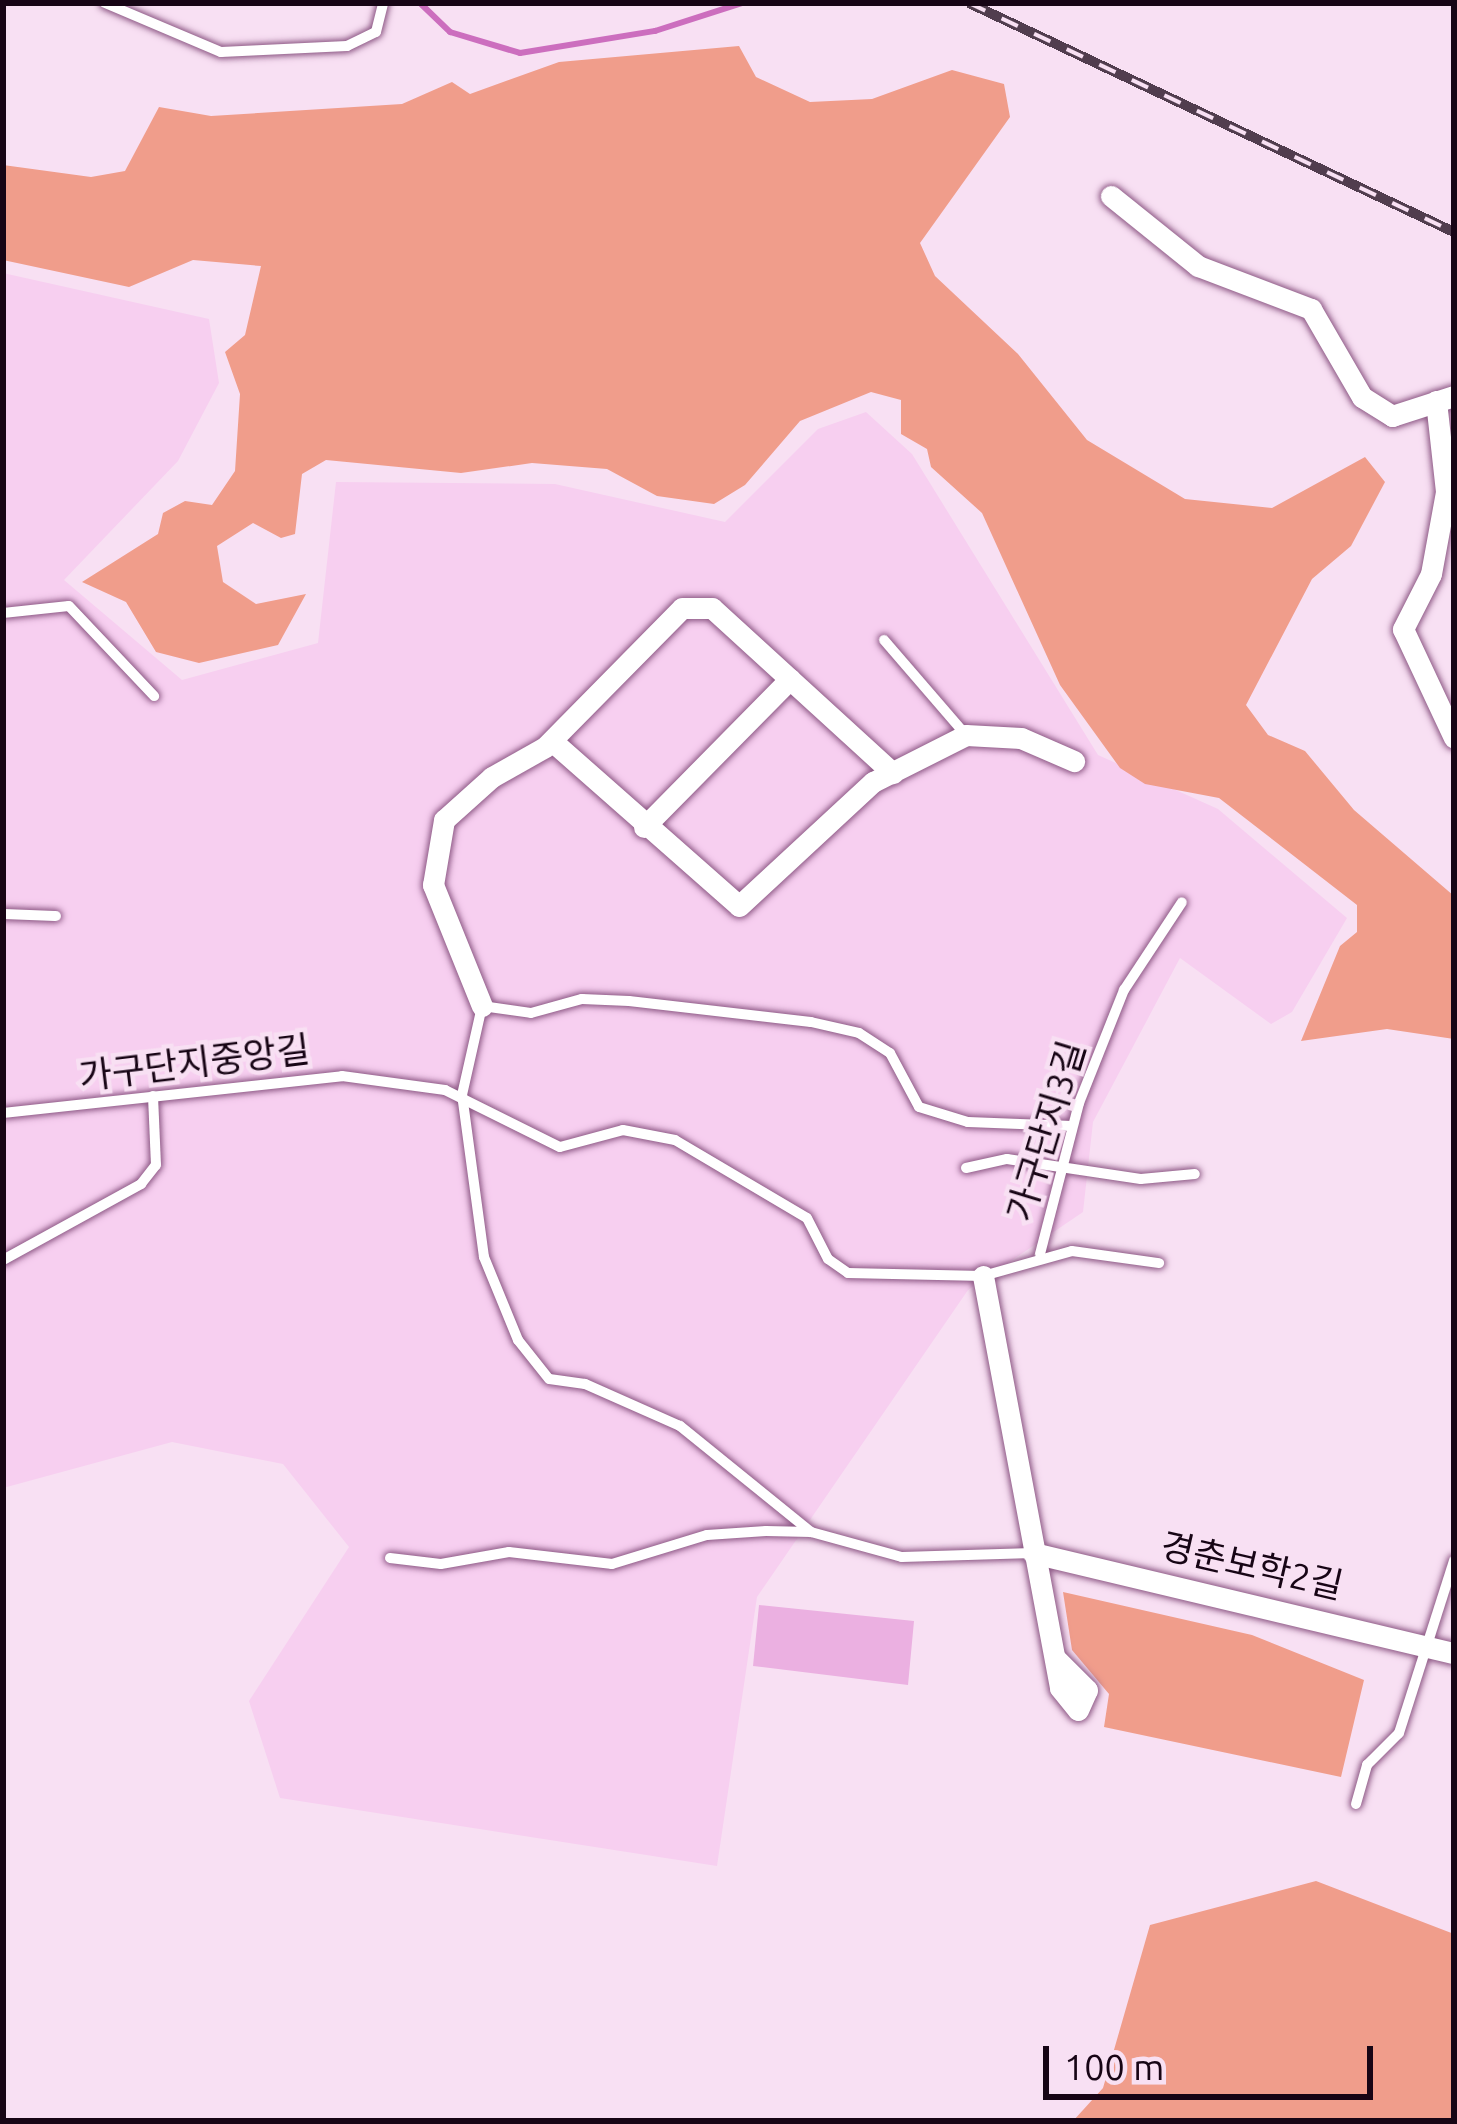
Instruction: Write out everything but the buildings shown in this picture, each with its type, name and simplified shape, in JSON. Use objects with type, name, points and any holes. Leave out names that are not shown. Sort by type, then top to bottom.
[{"type":"street","points":[[1111,196],[1198,266],[1311,309],[1362,397],[1392,416],[1445,398],[1446,492],[1431,574],[1403,629],[1454,737]]},
{"type":"street","points":[[482,1006],[448,937],[433,853],[444,820],[552,741],[682,608],[698,604],[893,772]]},
{"type":"street","points":[[644,827],[790,680]]},
{"type":"street","points":[[552,741],[644,827],[739,906],[893,772],[966,735],[1021,738],[1074,761]]},
{"type":"street","points":[[983,1276],[1055,1658]]},
{"type":"street","name":"경춘보학2길","points":[[1033,1552],[1454,1652]]},
{"type":"lane","points":[[105,3],[221,52],[347,46],[376,32],[382,3]]},
{"type":"lane","points":[[3,613],[69,605],[154,696]]},
{"type":"lane","points":[[884,640],[966,735]]},
{"type":"lane","name":"가구단지3길","points":[[1040,1254],[1066,1165],[1072,1126],[1124,990],[1182,902]]},
{"type":"lane","points":[[3,914],[56,916]]},
{"type":"lane","points":[[811,1532],[680,1426],[585,1384],[549,1379],[518,1340],[484,1257],[462,1095],[482,1006],[531,1013],[582,999],[629,1000],[811,1022],[859,1033],[890,1053],[919,1107],[968,1121],[1072,1126]]},
{"type":"lane","name":"가구단지중앙길","points":[[3,1113],[342,1076],[462,1095],[560,1147],[623,1130],[675,1140],[807,1217],[828,1259],[848,1273],[983,1276]]},
{"type":"lane","points":[[3,1260],[141,1184],[156,1165],[153,1096]]},
{"type":"lane","points":[[966,1168],[1007,1159],[1142,1179],[1195,1174]]},
{"type":"lane","points":[[983,1276],[1040,1254],[1159,1263]]},
{"type":"lane","points":[[390,1558],[441,1564],[509,1552],[612,1564],[707,1535],[811,1532],[902,1557],[1033,1552]]},
{"type":"lane","points":[[1356,1804],[1367,1765],[1399,1733],[1454,1561]]},
{"type":"shaded area","points":[[739,46],[756,77],[810,102],[872,99],[952,70],[1004,84],[1010,117],[920,243],[935,276],[1018,354],[1087,440],[1185,499],[1272,508],[1365,457],[1385,482],[1351,546],[1312,579],[1246,705],[1268,735],[1305,751],[1354,810],[1454,896],[1454,1039],[1387,1029],[1301,1041],[1340,946],[1357,932],[1357,905],[1219,798],[1145,784],[1120,768],[1060,685],[982,513],[931,467],[927,449],[901,434],[901,400],[871,392],[800,421],[745,485],[714,504],[657,496],[607,469],[532,463],[461,473],[326,460],[302,474],[295,534],[281,538],[253,523],[217,546],[223,582],[256,604],[306,594],[278,645],[199,663],[156,652],[126,602],[82,582],[158,534],[163,513],[185,501],[212,505],[235,471],[240,394],[225,352],[245,335],[261,266],[193,260],[129,287],[3,260],[3,165],[91,177],[125,171],[159,107],[211,116],[402,104],[452,82],[470,94],[559,62]]},
{"type":"shaded area","points":[[3,273],[209,319],[219,383],[178,461],[64,580],[182,680],[318,643],[336,482],[555,484],[725,522],[818,429],[866,412],[912,454],[1098,755],[1218,809],[1347,918],[1292,1012],[1271,1024],[1180,958],[1093,1122],[1083,1212],[968,1290],[757,1597],[717,1866],[280,1798],[249,1701],[349,1547],[283,1464],[172,1442],[3,1488]]},
{"type":"shaded area","points":[[1063,1592],[1252,1635],[1364,1680],[1341,1777],[1104,1727],[1109,1694],[1072,1650]]},
{"type":"shaded area","points":[[1316,1881],[1454,1934],[1454,2121],[1073,2121],[1103,2088],[1150,1925]]},
{"type":"waterway","points":[[420,3],[450,32],[520,53],[655,31],[742,3]]},
{"type":"railway","points":[[969,3],[1454,232]]}]
